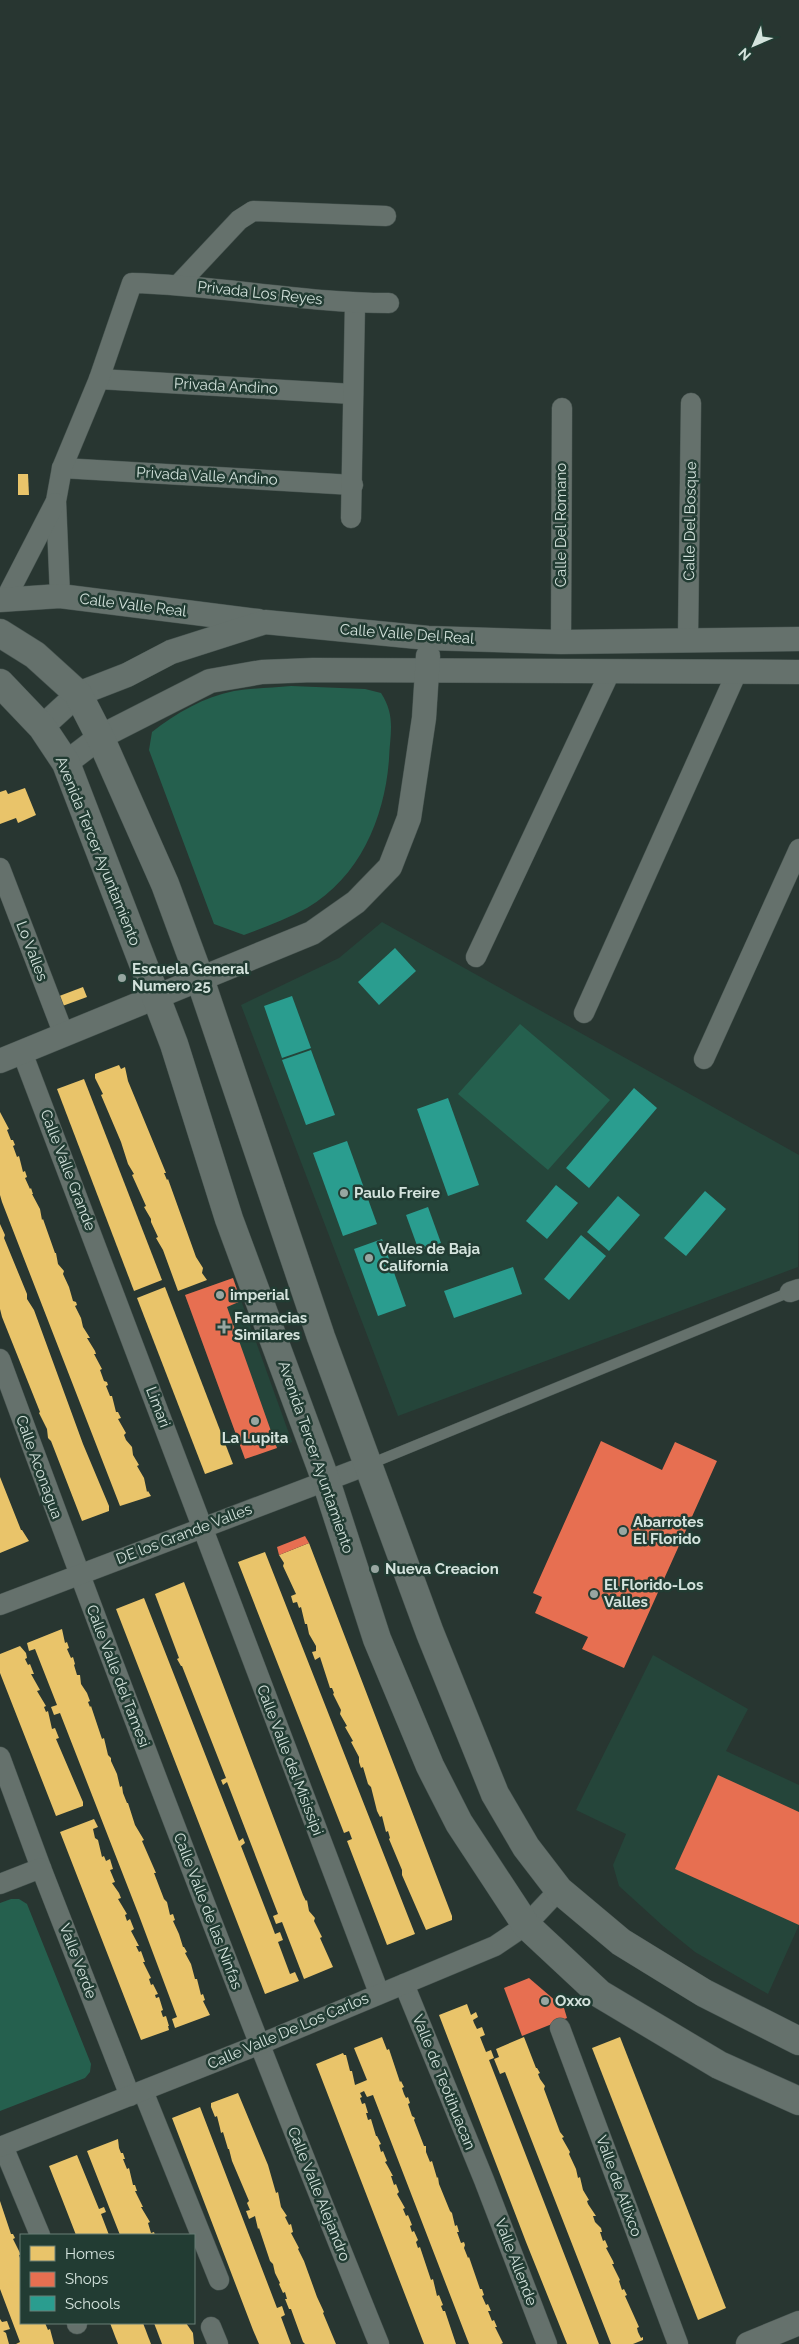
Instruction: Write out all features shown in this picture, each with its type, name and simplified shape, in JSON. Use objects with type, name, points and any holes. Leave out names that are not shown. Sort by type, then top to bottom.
[{"type":"main road","points":[[0,633],[35,655],[78,694],[100,737],[165,884],[200,979],[321,1337],[430,1633],[495,1794],[526,1847],[559,1890],[621,1942],[704,1993],[799,2041]]},
{"type":"main road","name":"Avenida Tercer Ayuntamiento","points":[[0,683],[5,686],[42,727],[66,763],[106,873],[156,996],[229,1219],[326,1481],[377,1639],[430,1766],[459,1823],[526,1925],[600,1994],[719,2065],[799,2100]]},
{"type":"street","points":[[179,284],[239,220],[253,211],[386,216]]},
{"type":"street","name":"Privada Los Reyes","points":[[99,379],[132,283],[179,284],[355,303],[388,303]]},
{"type":"street","points":[[351,518],[355,303]]},
{"type":"street","points":[[60,596],[56,501],[62,468],[99,379]]},
{"type":"street","name":"Privada Andino","points":[[99,379],[353,394]]},
{"type":"street","name":"Calle Del Bosque","points":[[688,639],[691,403]]},
{"type":"street","name":"Calle Del Romano","points":[[561,642],[562,408]]},
{"type":"street","name":"Privada Valle Andino","points":[[62,468],[352,485]]},
{"type":"street","points":[[3,600],[56,501]]},
{"type":"street","name":"Calle Valle Real","points":[[3,600],[60,596],[265,622]]},
{"type":"street","name":"Calle Valle Del Real","points":[[42,727],[78,694],[127,675],[171,652],[265,622],[428,638],[561,642],[799,639]]},
{"type":"street","points":[[0,1060],[312,933],[356,902],[390,867],[409,818],[424,718],[429,670],[428,638]]},
{"type":"street","points":[[66,763],[100,737],[210,681],[271,672],[429,670],[799,672]]},
{"type":"street","points":[[476,957],[610,672]]},
{"type":"street","points":[[584,1013],[737,672]]},
{"type":"street","points":[[704,1059],[799,849]]},
{"type":"street","name":"Lo Valles","points":[[0,868],[64,1035]]},
{"type":"street","name":"Calle Valle Grande","points":[[22,1052],[113,1288]]},
{"type":"street","name":"Limari","points":[[113,1288],[203,1526]]},
{"type":"street","name":"Calle Aconagua","points":[[0,1359],[79,1574]]},
{"type":"street","name":"DE los Grande Valles","points":[[0,1605],[203,1526],[368,1465]]},
{"type":"street","name":"Calle Valle del Misissipi","points":[[203,1526],[379,1993]]},
{"type":"street","name":"Calle Valle del Tamesi","points":[[79,1574],[157,1778]]},
{"type":"street","name":"Valle Verde","points":[[0,1757],[41,1868],[219,2280]]},
{"type":"street","name":"Calle Valle de las Ninfas","points":[[157,1778],[258,2045]]},
{"type":"street","points":[[0,1884],[41,1868]]},
{"type":"street","name":"Calle Valle De Los Carlos","points":[[1,2146],[258,2045],[495,1946],[526,1925],[559,1890]]},
{"type":"street","name":"Valle de Teotihuacan","points":[[404,1984],[484,2180]]},
{"type":"street","name":"Valle de Atlixco","points":[[560,2028],[678,2344]]},
{"type":"street","name":"Calle Valle Alejandro","points":[[258,2045],[379,2344]]},
{"type":"street","points":[[1,2146],[40,2234]]},
{"type":"street","name":"Valle Allende","points":[[484,2180],[547,2344]]},
{"type":"street","points":[[748,2344],[799,2323]]},
{"type":"lane","points":[[368,1465],[794,1290]]},
{"type":"shaded area","points":[[291,686],[365,689],[381,693],[389,709],[391,725],[387,781],[375,823],[366,844],[342,880],[326,895],[307,908],[244,935],[214,924],[149,750],[152,732],[181,712],[212,697],[241,690]]},
{"type":"shaded area","points":[[382,922],[799,1155],[798,1267],[398,1416],[241,1005],[339,958]]},
{"type":"shaded area","points":[[520,1024],[610,1100],[548,1170],[458,1094]]},
{"type":"shaded area","points":[[233,1278],[292,1442],[245,1459],[185,1295]]},
{"type":"shaded area","points":[[653,1655],[748,1709],[726,1751],[799,1785],[799,1925],[768,1994],[695,1952],[619,1886],[613,1865],[626,1834],[576,1810]]},
{"type":"shaded area","points":[[11,1899],[19,1899],[27,1904],[91,2064],[90,2072],[85,2078],[0,2111],[0,1903]]},
{"type":"building: Homes","points":[[18,474],[28,474],[29,495],[18,495]]},
{"type":"building: Homes","points":[[25,788],[36,815],[18,823],[16,818],[0,824],[0,792],[6,790],[8,794]]},
{"type":"building: Homes","points":[[83,987],[87,997],[57,1008],[54,998]]},
{"type":"building: Homes","points":[[119,1065],[121,1069],[125,1067],[128,1081],[166,1173],[164,1173],[168,1179],[196,1257],[203,1268],[202,1273],[207,1280],[178,1291],[163,1250],[156,1238],[158,1237],[151,1219],[144,1207],[146,1206],[132,1175],[134,1174],[128,1164],[101,1095],[103,1094],[95,1078],[95,1074]]},
{"type":"building: Homes","points":[[84,1079],[162,1280],[134,1291],[57,1089]]},
{"type":"building: Homes","points":[[0,1112],[9,1129],[7,1130],[15,1145],[13,1146],[17,1157],[19,1156],[23,1172],[25,1171],[27,1177],[25,1178],[40,1209],[42,1220],[56,1253],[58,1264],[64,1271],[63,1274],[73,1301],[76,1302],[77,1305],[75,1306],[83,1327],[90,1338],[87,1338],[95,1351],[96,1354],[94,1354],[102,1369],[100,1370],[104,1381],[107,1382],[108,1385],[106,1386],[110,1396],[112,1396],[116,1412],[118,1412],[121,1418],[118,1419],[126,1433],[124,1435],[132,1447],[133,1455],[139,1465],[137,1466],[144,1478],[147,1492],[151,1496],[120,1506],[2,1202],[0,1195]]},
{"type":"building: Homes","points":[[0,1224],[83,1444],[109,1506],[109,1511],[82,1521],[2,1317],[0,1309]]},
{"type":"building: Homes","points":[[165,1287],[233,1464],[205,1474],[137,1298]]},
{"type":"building: Homes","points":[[0,1477],[21,1530],[29,1541],[0,1553]]},
{"type":"building: Homes","points":[[309,1543],[452,1916],[452,1920],[426,1930],[402,1875],[402,1870],[389,1839],[388,1831],[386,1832],[382,1816],[380,1817],[377,1811],[371,1787],[368,1784],[363,1767],[361,1768],[359,1757],[345,1727],[347,1726],[340,1714],[341,1710],[332,1688],[330,1688],[320,1657],[315,1660],[312,1652],[316,1651],[316,1646],[309,1634],[307,1624],[305,1624],[301,1607],[299,1608],[297,1602],[293,1603],[291,1596],[296,1594],[279,1555]]},
{"type":"building: Homes","points":[[265,1552],[415,1934],[387,1945],[347,1841],[352,1839],[349,1831],[344,1833],[238,1562]]},
{"type":"building: Homes","points":[[184,1582],[303,1895],[307,1900],[309,1911],[315,1918],[314,1921],[322,1937],[320,1938],[333,1967],[304,1979],[282,1922],[276,1924],[273,1916],[278,1914],[227,1782],[223,1785],[221,1780],[226,1778],[182,1666],[177,1659],[179,1658],[155,1594]]},
{"type":"building: Homes","points":[[144,1598],[239,1841],[243,1838],[245,1843],[241,1846],[275,1934],[280,1932],[283,1940],[278,1942],[290,1974],[295,1972],[299,1981],[265,1994],[116,1609]]},
{"type":"building: Homes","points":[[62,1629],[65,1643],[67,1642],[69,1648],[67,1649],[71,1658],[73,1657],[77,1675],[80,1675],[81,1684],[87,1693],[90,1701],[88,1702],[102,1739],[104,1738],[120,1787],[122,1786],[135,1825],[144,1840],[142,1841],[156,1873],[154,1873],[164,1899],[167,1902],[170,1915],[173,1914],[175,1920],[173,1921],[183,1947],[187,1952],[185,1953],[210,2015],[175,2028],[172,2019],[177,2017],[138,1913],[60,1713],[54,1715],[51,1707],[57,1705],[35,1649],[29,1651],[27,1643]]},
{"type":"building: Homes","points":[[20,1646],[26,1653],[27,1658],[25,1659],[28,1665],[30,1664],[34,1674],[31,1674],[40,1690],[37,1691],[46,1706],[44,1707],[46,1712],[48,1711],[52,1729],[55,1728],[59,1738],[56,1739],[83,1802],[83,1806],[56,1816],[0,1673],[0,1654]]},
{"type":"building: Homes","points":[[94,1819],[98,1827],[93,1829],[95,1838],[98,1840],[102,1857],[104,1856],[106,1861],[110,1859],[113,1869],[110,1870],[115,1882],[112,1883],[121,1898],[118,1899],[127,1914],[125,1915],[127,1921],[130,1919],[134,1929],[131,1931],[139,1946],[136,1946],[139,1952],[141,1951],[145,1962],[143,1962],[151,1978],[149,1979],[151,1985],[153,1984],[158,1994],[155,1995],[156,1998],[159,1997],[163,2017],[166,2016],[169,2026],[169,2030],[141,2040],[60,1832]]},
{"type":"building: Homes","points":[[467,2004],[471,2015],[476,2012],[478,2017],[473,2020],[477,2029],[482,2027],[485,2035],[480,2037],[486,2052],[491,2050],[494,2058],[489,2060],[599,2344],[567,2344],[526,2242],[439,2015]]},
{"type":"building: Homes","points":[[382,2037],[387,2050],[389,2049],[400,2082],[404,2087],[402,2088],[404,2094],[406,2098],[408,2097],[412,2116],[415,2118],[414,2120],[424,2146],[426,2146],[430,2162],[432,2161],[439,2184],[452,2213],[455,2226],[457,2225],[459,2232],[457,2232],[461,2243],[464,2242],[464,2248],[484,2295],[482,2296],[491,2311],[488,2311],[497,2327],[495,2327],[503,2343],[501,2344],[469,2344],[373,2095],[367,2097],[364,2091],[360,2093],[362,2104],[365,2103],[368,2120],[371,2119],[376,2136],[381,2144],[379,2145],[381,2152],[383,2151],[387,2161],[385,2162],[393,2176],[391,2176],[394,2185],[396,2184],[399,2192],[397,2194],[412,2225],[410,2226],[412,2232],[414,2231],[418,2240],[416,2242],[418,2248],[420,2247],[431,2280],[433,2279],[437,2296],[439,2295],[443,2305],[441,2306],[443,2311],[445,2311],[456,2344],[424,2344],[316,2064],[343,2053],[346,2055],[350,2071],[352,2071],[355,2085],[367,2080],[354,2048]]},
{"type":"building: Homes","points":[[524,2037],[536,2068],[540,2073],[538,2074],[540,2079],[545,2086],[544,2089],[560,2132],[564,2137],[562,2138],[570,2152],[569,2154],[578,2178],[580,2177],[583,2190],[589,2200],[587,2201],[588,2204],[596,2216],[593,2216],[595,2222],[601,2228],[602,2232],[600,2232],[603,2241],[605,2240],[608,2247],[606,2248],[613,2261],[614,2264],[612,2264],[620,2280],[622,2290],[624,2289],[627,2295],[625,2296],[639,2327],[637,2328],[638,2332],[641,2338],[643,2337],[643,2340],[633,2344],[611,2344],[505,2072],[500,2074],[494,2059],[499,2057],[496,2049]]},
{"type":"building: Homes","points":[[620,2037],[726,2308],[698,2320],[592,2048]]},
{"type":"building: Homes","points":[[238,2093],[268,2165],[276,2193],[278,2192],[281,2207],[287,2216],[285,2217],[289,2225],[291,2224],[293,2232],[291,2233],[299,2248],[336,2344],[305,2344],[303,2342],[291,2309],[289,2309],[285,2299],[287,2299],[285,2292],[283,2293],[273,2264],[270,2261],[255,2216],[249,2219],[246,2211],[250,2210],[247,2203],[249,2201],[232,2161],[223,2132],[221,2133],[217,2116],[215,2117],[211,2107],[211,2103]]},
{"type":"building: Homes","points":[[200,2107],[277,2308],[282,2306],[285,2315],[281,2317],[291,2344],[259,2344],[253,2330],[172,2118]]},
{"type":"building: Homes","points":[[118,2139],[119,2148],[125,2159],[123,2159],[127,2169],[129,2168],[133,2185],[135,2185],[137,2191],[135,2191],[143,2207],[141,2207],[150,2222],[148,2223],[151,2233],[154,2232],[155,2234],[120,2234],[87,2151]]},
{"type":"building: Homes","points":[[77,2155],[99,2209],[104,2207],[106,2212],[101,2214],[109,2234],[76,2234],[49,2166]]},
{"type":"building: Homes","points":[[0,2201],[11,2234],[15,2238],[13,2239],[20,2253],[20,2324],[45,2324],[48,2330],[50,2329],[54,2344],[16,2344],[20,2342],[0,2289]]},
{"type":"building: Homes","points":[[0,2319],[2,2322],[7,2321],[10,2329],[3,2331],[6,2333],[9,2344],[0,2344]]},
{"type":"building: Homes","points":[[110,2324],[143,2324],[151,2344],[118,2344]]},
{"type":"building: Homes","points":[[154,2324],[187,2324],[193,2333],[194,2344],[162,2344]]},
{"type":"building: Shops","points":[[233,1278],[241,1301],[227,1307],[277,1448],[245,1459],[185,1295]]},
{"type":"building: Shops","name":"Abarrotes El Florido","points":[[601,1441],[662,1470],[675,1442],[717,1461],[624,1668],[582,1649],[588,1637],[535,1613],[542,1597],[533,1593]]},
{"type":"building: Shops","points":[[305,1536],[309,1543],[279,1555],[277,1547]]},
{"type":"building: Shops","points":[[718,1775],[799,1812],[799,1925],[675,1869]]},
{"type":"building: Shops","points":[[529,1978],[564,2008],[567,2018],[522,2036],[504,1988]]},
{"type":"building: Schools","points":[[395,948],[416,971],[379,1005],[358,982]]},
{"type":"building: Schools","points":[[292,996],[311,1048],[282,1058],[264,1006]]},
{"type":"building: Schools","points":[[311,1050],[335,1115],[306,1125],[282,1060]]},
{"type":"building: Schools","points":[[634,1088],[657,1108],[589,1188],[566,1168]]},
{"type":"building: Schools","points":[[448,1098],[479,1185],[448,1196],[417,1109]]},
{"type":"building: Schools","points":[[347,1141],[377,1224],[343,1236],[313,1153]]},
{"type":"building: Schools","points":[[556,1185],[578,1203],[547,1239],[526,1221]]},
{"type":"building: Schools","points":[[705,1191],[726,1209],[686,1256],[664,1238]]},
{"type":"building: Schools","points":[[618,1196],[640,1215],[609,1251],[587,1232]]},
{"type":"building: Schools","points":[[428,1207],[441,1243],[419,1251],[406,1215]]},
{"type":"building: Schools","points":[[581,1235],[606,1256],[569,1300],[544,1279]]},
{"type":"building: Schools","points":[[382,1239],[406,1306],[378,1316],[354,1249]]},
{"type":"building: Schools","points":[[513,1267],[522,1294],[454,1318],[444,1291]]},
{"type":"place","name":"Escuela General Numero 25","points":[[122,978]]},
{"type":"place","name":"Paulo Freire","points":[[344,1193]]},
{"type":"place","name":"Valles de Baja California","points":[[369,1258]]},
{"type":"place","name":"imperial","points":[[220,1295]]},
{"type":"place","name":"Farmacias Similares","points":[[224,1327]]},
{"type":"place","name":"La Lupita","points":[[255,1421]]},
{"type":"place","name":"Abarrotes El Florido","points":[[623,1531]]},
{"type":"place","name":"Nueva Creacion","points":[[375,1569]]},
{"type":"place","name":"El Florido-Los Valles","points":[[594,1594]]},
{"type":"place","name":"Oxxo","points":[[545,2001]]}]
